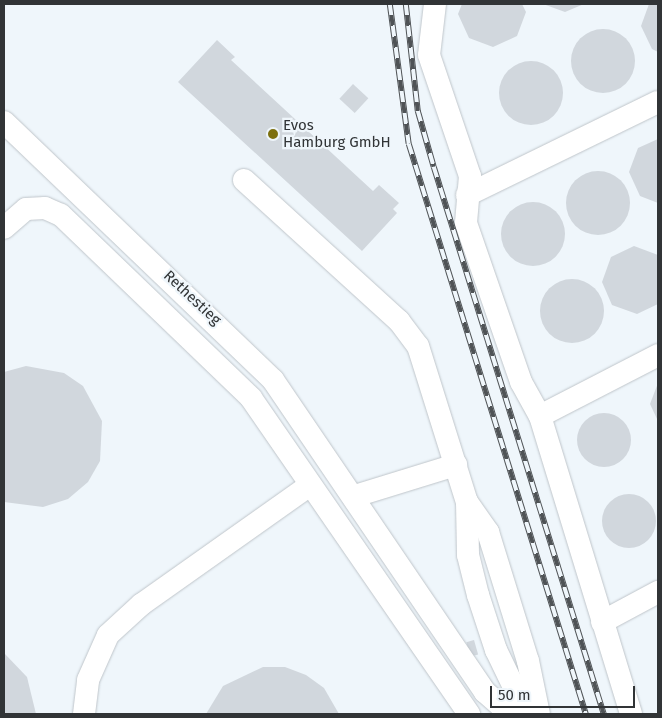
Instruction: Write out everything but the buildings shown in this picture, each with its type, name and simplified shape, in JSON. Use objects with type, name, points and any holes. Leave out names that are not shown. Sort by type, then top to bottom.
[{"type":"street","points":[[434,4],[429,55],[470,176],[466,223],[521,382],[540,416],[631,714]]},
{"type":"street","points":[[467,195],[658,102]]},
{"type":"street","name":"Rethestieg","points":[[4,122],[257,361],[355,496],[390,556],[485,692],[502,707],[527,714]]},
{"type":"street","points":[[244,180],[408,330],[423,357],[467,502],[468,555],[474,581],[496,650],[527,714]]},
{"type":"street","points":[[4,228],[26,209],[45,208],[61,215],[251,398],[469,714]]},
{"type":"street","points":[[540,416],[658,355]]},
{"type":"street","points":[[355,496],[456,465]]},
{"type":"street","points":[[84,714],[88,680],[108,635],[142,604],[310,485]]},
{"type":"street","points":[[467,502],[488,532],[528,661],[539,714]]},
{"type":"street","points":[[602,622],[658,592]]},
{"type":"railway","points":[[390,4],[409,144],[586,714]]},
{"type":"railway","points":[[406,4],[418,111],[604,714]]},
{"type":"place","name":"Evos Hamburg GmbH","points":[[273,134]]}]
